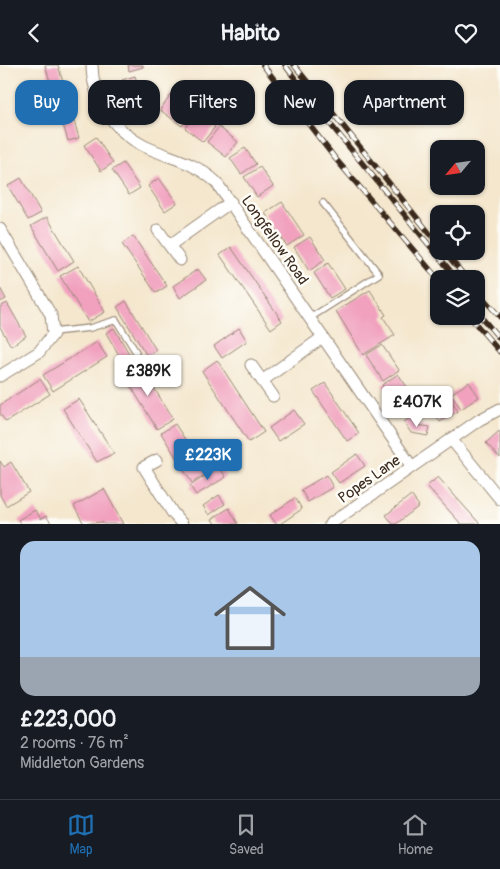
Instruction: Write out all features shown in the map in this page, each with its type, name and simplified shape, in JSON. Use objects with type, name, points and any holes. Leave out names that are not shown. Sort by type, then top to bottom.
[{"type":"street","name":"Longfellow Road","points":[[92,65],[97,94],[117,126],[142,145],[196,166],[216,182],[412,467]]},
{"type":"street","points":[[170,245],[231,203]]},
{"type":"street","points":[[0,229],[51,315],[53,332],[46,345],[39,352],[0,376]]},
{"type":"street","points":[[158,230],[180,260]]},
{"type":"street","points":[[262,381],[324,337]]},
{"type":"street","points":[[251,365],[273,396]]},
{"type":"street","name":"Popes Lane","points":[[330,524],[478,420],[500,409]]},
{"type":"street","points":[[451,439],[500,499]]},
{"type":"street","points":[[157,460],[144,467],[172,512],[182,524]]},
{"type":"lane","points":[[310,318],[379,273],[323,203]]},
{"type":"lane","points":[[53,332],[90,328],[116,320],[136,352]]},
{"type":"building","points":[[45,65],[58,65],[62,80],[50,80]]},
{"type":"building","points":[[128,65],[143,65],[143,67],[129,71]]},
{"type":"building","points":[[135,76],[136,80],[122,80]]},
{"type":"building","points":[[170,96],[170,117],[160,110]]},
{"type":"building","points":[[63,125],[75,125],[79,138],[68,141]]},
{"type":"building","points":[[187,125],[212,125],[215,127],[203,142],[185,128]]},
{"type":"building","points":[[219,127],[238,142],[226,157],[207,142]]},
{"type":"building","points":[[96,137],[113,163],[101,171],[84,145]]},
{"type":"building","points":[[245,148],[256,164],[241,174],[230,158]]},
{"type":"building","points":[[123,163],[140,188],[129,195],[112,170]]},
{"type":"building","points":[[260,167],[273,186],[257,197],[244,177]]},
{"type":"building","points":[[21,178],[41,213],[28,220],[8,186]]},
{"type":"building","points":[[159,178],[177,203],[165,211],[148,186]]},
{"type":"building","points":[[282,202],[304,235],[287,246],[265,213]]},
{"type":"building","points":[[47,217],[74,261],[58,271],[31,226]]},
{"type":"building","points":[[133,236],[167,286],[156,293],[122,244]]},
{"type":"building","points":[[310,237],[325,260],[309,271],[294,247]]},
{"type":"building","points":[[231,247],[282,321],[271,329],[220,255]]},
{"type":"building","points":[[328,263],[345,289],[330,298],[314,273]]},
{"type":"building","points":[[78,266],[105,312],[88,322],[60,276]]},
{"type":"building","points":[[198,269],[206,280],[180,298],[173,286]]},
{"type":"building","points":[[0,288],[6,299],[0,302]]},
{"type":"building","points":[[370,290],[386,315],[383,317],[395,335],[363,355],[336,311]]},
{"type":"building","points":[[126,301],[156,350],[147,356],[117,307]]},
{"type":"building","points":[[7,303],[26,336],[11,346],[0,327],[0,307]]},
{"type":"building","points":[[114,328],[134,362],[126,367],[106,333]]},
{"type":"building","points":[[239,328],[247,341],[222,358],[214,346]]},
{"type":"building","points":[[97,342],[107,357],[53,391],[43,375]]},
{"type":"building","points":[[382,345],[399,370],[383,381],[366,355]]},
{"type":"building","points":[[217,360],[264,432],[249,442],[202,371]]},
{"type":"building","points":[[140,365],[173,419],[157,429],[124,375]]},
{"type":"building","points":[[398,374],[419,404],[404,415],[382,385]]},
{"type":"building","points":[[40,379],[50,394],[6,422],[0,414],[0,405]]},
{"type":"building","points":[[469,382],[479,397],[461,409],[451,394]]},
{"type":"building","points":[[325,383],[359,433],[347,441],[313,391]]},
{"type":"building","points":[[448,395],[458,411],[440,422],[430,406]]},
{"type":"building","points":[[79,399],[114,453],[97,462],[63,409]]},
{"type":"building","points":[[294,410],[304,424],[278,441],[269,428]]},
{"type":"building","points":[[412,416],[417,425],[430,427],[428,436],[411,433],[404,422]]},
{"type":"building","points":[[175,424],[207,473],[192,483],[161,433]]},
{"type":"building","points":[[499,431],[500,433],[500,458],[486,443]]},
{"type":"building","points":[[357,454],[365,466],[339,483],[331,472]]},
{"type":"building","points":[[0,461],[4,467],[11,462],[29,492],[6,506],[0,495]]},
{"type":"building","points":[[219,467],[226,477],[196,495],[190,486]]},
{"type":"building","points":[[326,475],[333,487],[308,502],[301,490]]},
{"type":"building","points":[[438,477],[480,524],[461,524],[427,486]]},
{"type":"building","points":[[104,489],[123,524],[103,524],[102,522],[84,524],[74,506]]},
{"type":"building","points":[[219,495],[225,504],[209,515],[203,506]]},
{"type":"building","points":[[411,495],[419,506],[396,524],[393,524],[386,515]]},
{"type":"building","points":[[295,498],[302,509],[280,524],[276,524],[270,515]]},
{"type":"building","points":[[229,508],[238,524],[215,524],[212,519]]},
{"type":"building","points":[[35,510],[41,519],[46,516],[52,524],[21,524],[18,520]]},
{"type":"railway","points":[[263,65],[334,157],[430,270]]},
{"type":"railway","points":[[285,65],[313,103],[450,270]]},
{"type":"railway","points":[[294,65],[430,234]]},
{"type":"railway","points":[[451,260],[460,270]]},
{"type":"railway","points":[[485,300],[500,317]]},
{"type":"railway","points":[[485,322],[500,339]]},
{"type":"railway","points":[[477,325],[500,352]]}]
